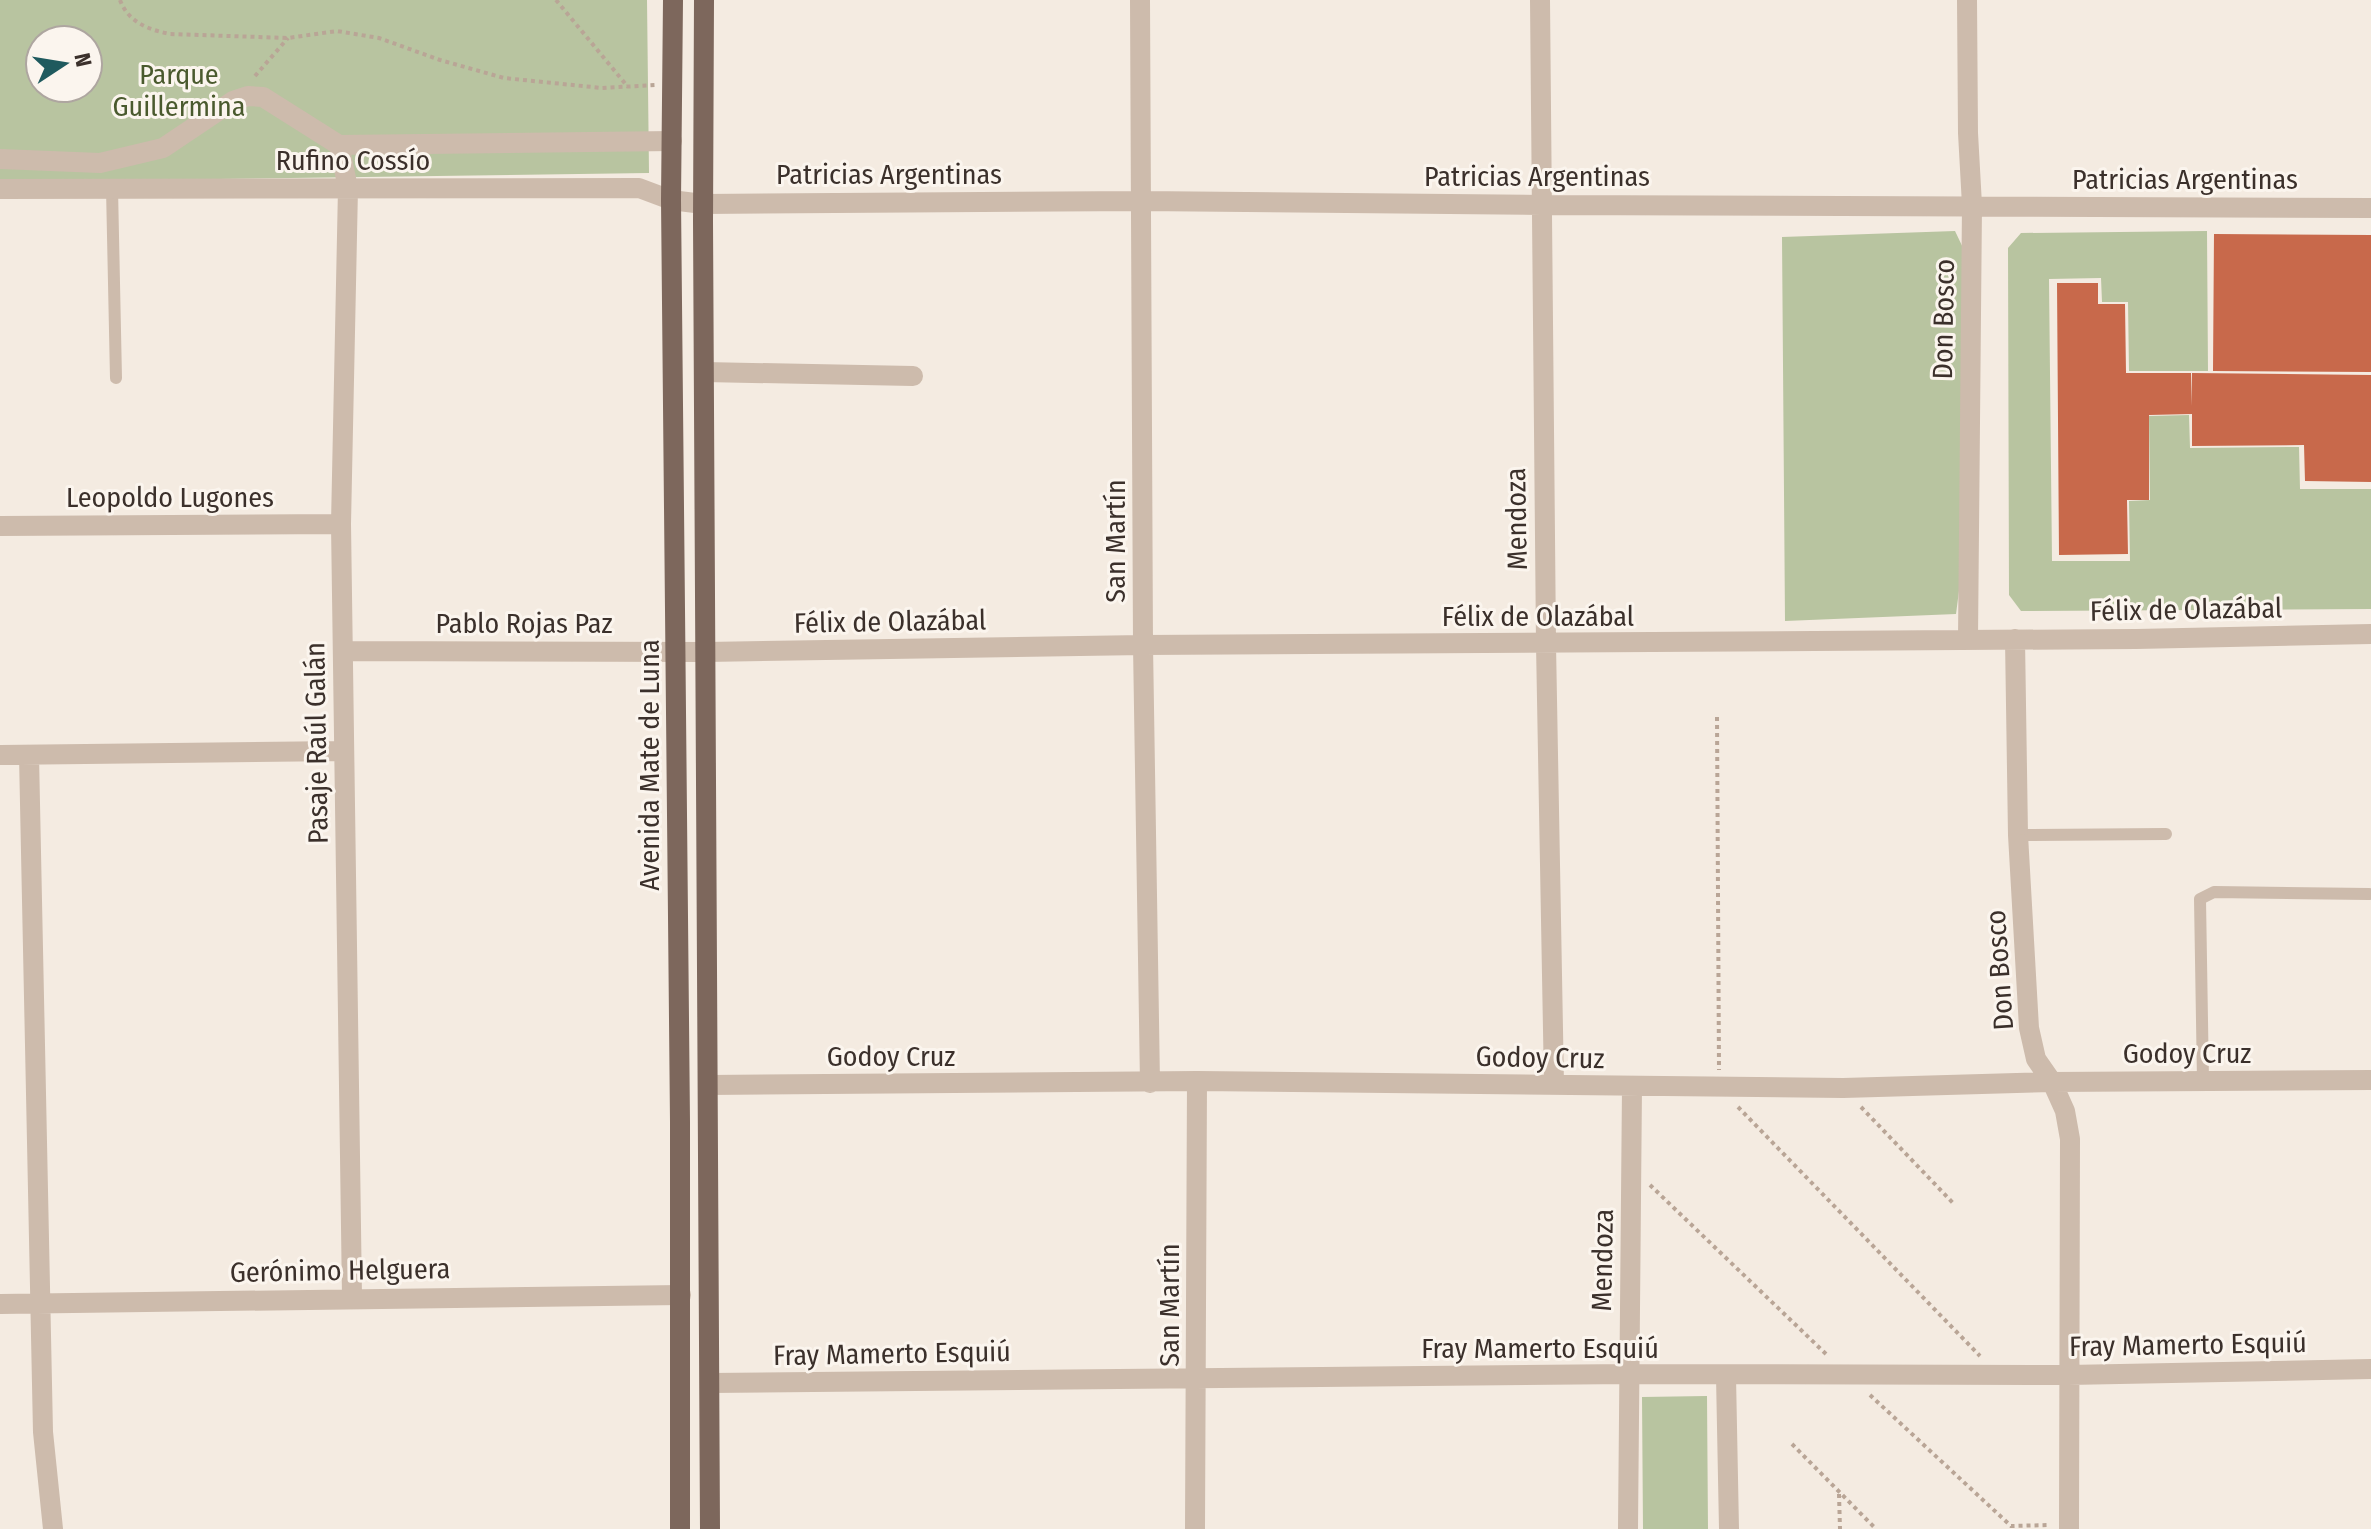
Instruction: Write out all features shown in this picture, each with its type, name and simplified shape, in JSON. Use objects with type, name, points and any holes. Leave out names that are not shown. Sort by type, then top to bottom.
[{"type":"main road","name":"Avenida Mate de Luna","points":[[673,0],[671,200],[681,1295],[680,1529]]},
{"type":"main road","name":"Avenida Mate de Luna","points":[[704,0],[710,1529]]},
{"type":"street","name":"San Martín","points":[[1140,0],[1143,645],[1150,1083]]},
{"type":"street","name":"Mendoza","points":[[1540,0],[1554,1085]]},
{"type":"street","name":"Don Bosco","points":[[1967,0],[1972,205],[1968,639]]},
{"type":"street","points":[[0,159],[100,163],[163,148],[233,101],[248,96],[263,97],[339,145],[672,141]]},
{"type":"street","name":"Pasaje Raúl Galán","points":[[339,145],[348,188],[341,524],[352,1297]]},
{"type":"street","name":"Rufino Cossío","points":[[0,189],[639,188],[671,200],[703,204]]},
{"type":"street","name":"Patricias Argentinas","points":[[703,204],[1142,201],[2371,208]]},
{"type":"street","points":[[704,372],[913,376]]},
{"type":"street","name":"Leopoldo Lugones","points":[[0,526],[341,524]]},
{"type":"street","name":"Félix de Olazábal","points":[[706,652],[2371,634]]},
{"type":"street","name":"Don Bosco","points":[[2015,639],[2018,835],[2029,1028],[2036,1059],[2052,1082],[2065,1111],[2070,1139],[2069,1529]]},
{"type":"street","name":"Pablo Rojas Paz","points":[[343,651],[706,652]]},
{"type":"street","points":[[0,755],[343,751]]},
{"type":"street","points":[[29,755],[43,1432],[53,1529]]},
{"type":"street","name":"Godoy Cruz","points":[[708,1085],[1197,1081],[1843,1088],[2052,1082],[2371,1080]]},
{"type":"street","name":"San Martín","points":[[1195,1529],[1197,1081]]},
{"type":"street","name":"Mendoza","points":[[1628,1529],[1632,1087]]},
{"type":"street","name":"Gerónimo Helguera","points":[[0,1304],[681,1295]]},
{"type":"street","name":"Fray Mamerto Esquiú","points":[[710,1383],[1628,1374],[2068,1375],[2371,1369]]},
{"type":"street","points":[[1726,1376],[1729,1529]]},
{"type":"lane","points":[[112,188],[116,378]]},
{"type":"lane","points":[[2018,835],[2166,834]]},
{"type":"lane","points":[[2203,1081],[2200,899],[2214,892],[2369,894]]},
{"type":"path","points":[[120,0],[135,21],[152,31],[170,34],[288,38],[337,31],[379,38],[504,78],[602,88],[673,83]]},
{"type":"path","points":[[556,0],[628,87]]},
{"type":"path","points":[[233,101],[288,38]]},
{"type":"path","points":[[1843,1088],[1953,1203]]},
{"type":"path","points":[[1792,1444],[1876,1529]]},
{"type":"path","points":[[1839,1491],[1840,1529]]},
{"type":"green space","name":"Parque Guillermina","points":[[0,0],[647,0],[649,173],[0,182]]},
{"type":"green space","points":[[1955,231],[1965,252],[1963,560],[1956,614],[1785,621],[1782,237]]},
{"type":"green space","points":[[2207,231],[2208,371],[2129,371],[2128,302],[2102,302],[2101,278],[2049,279],[2052,561],[2130,561],[2129,501],[2150,500],[2149,416],[2189,415],[2190,448],[2299,447],[2300,489],[2371,489],[2371,609],[2021,611],[2009,595],[2008,248],[2021,233]]},
{"type":"green space","points":[[1707,1396],[1708,1529],[1643,1529],[1642,1397]]},
{"type":"building","points":[[2214,234],[2371,235],[2371,372],[2213,371]]},
{"type":"building","points":[[2057,283],[2098,283],[2098,304],[2125,304],[2126,373],[2191,373],[2191,406],[2192,373],[2371,375],[2371,482],[2305,481],[2304,445],[2192,446],[2192,414],[2149,415],[2149,500],[2127,500],[2128,554],[2059,555]]}]
